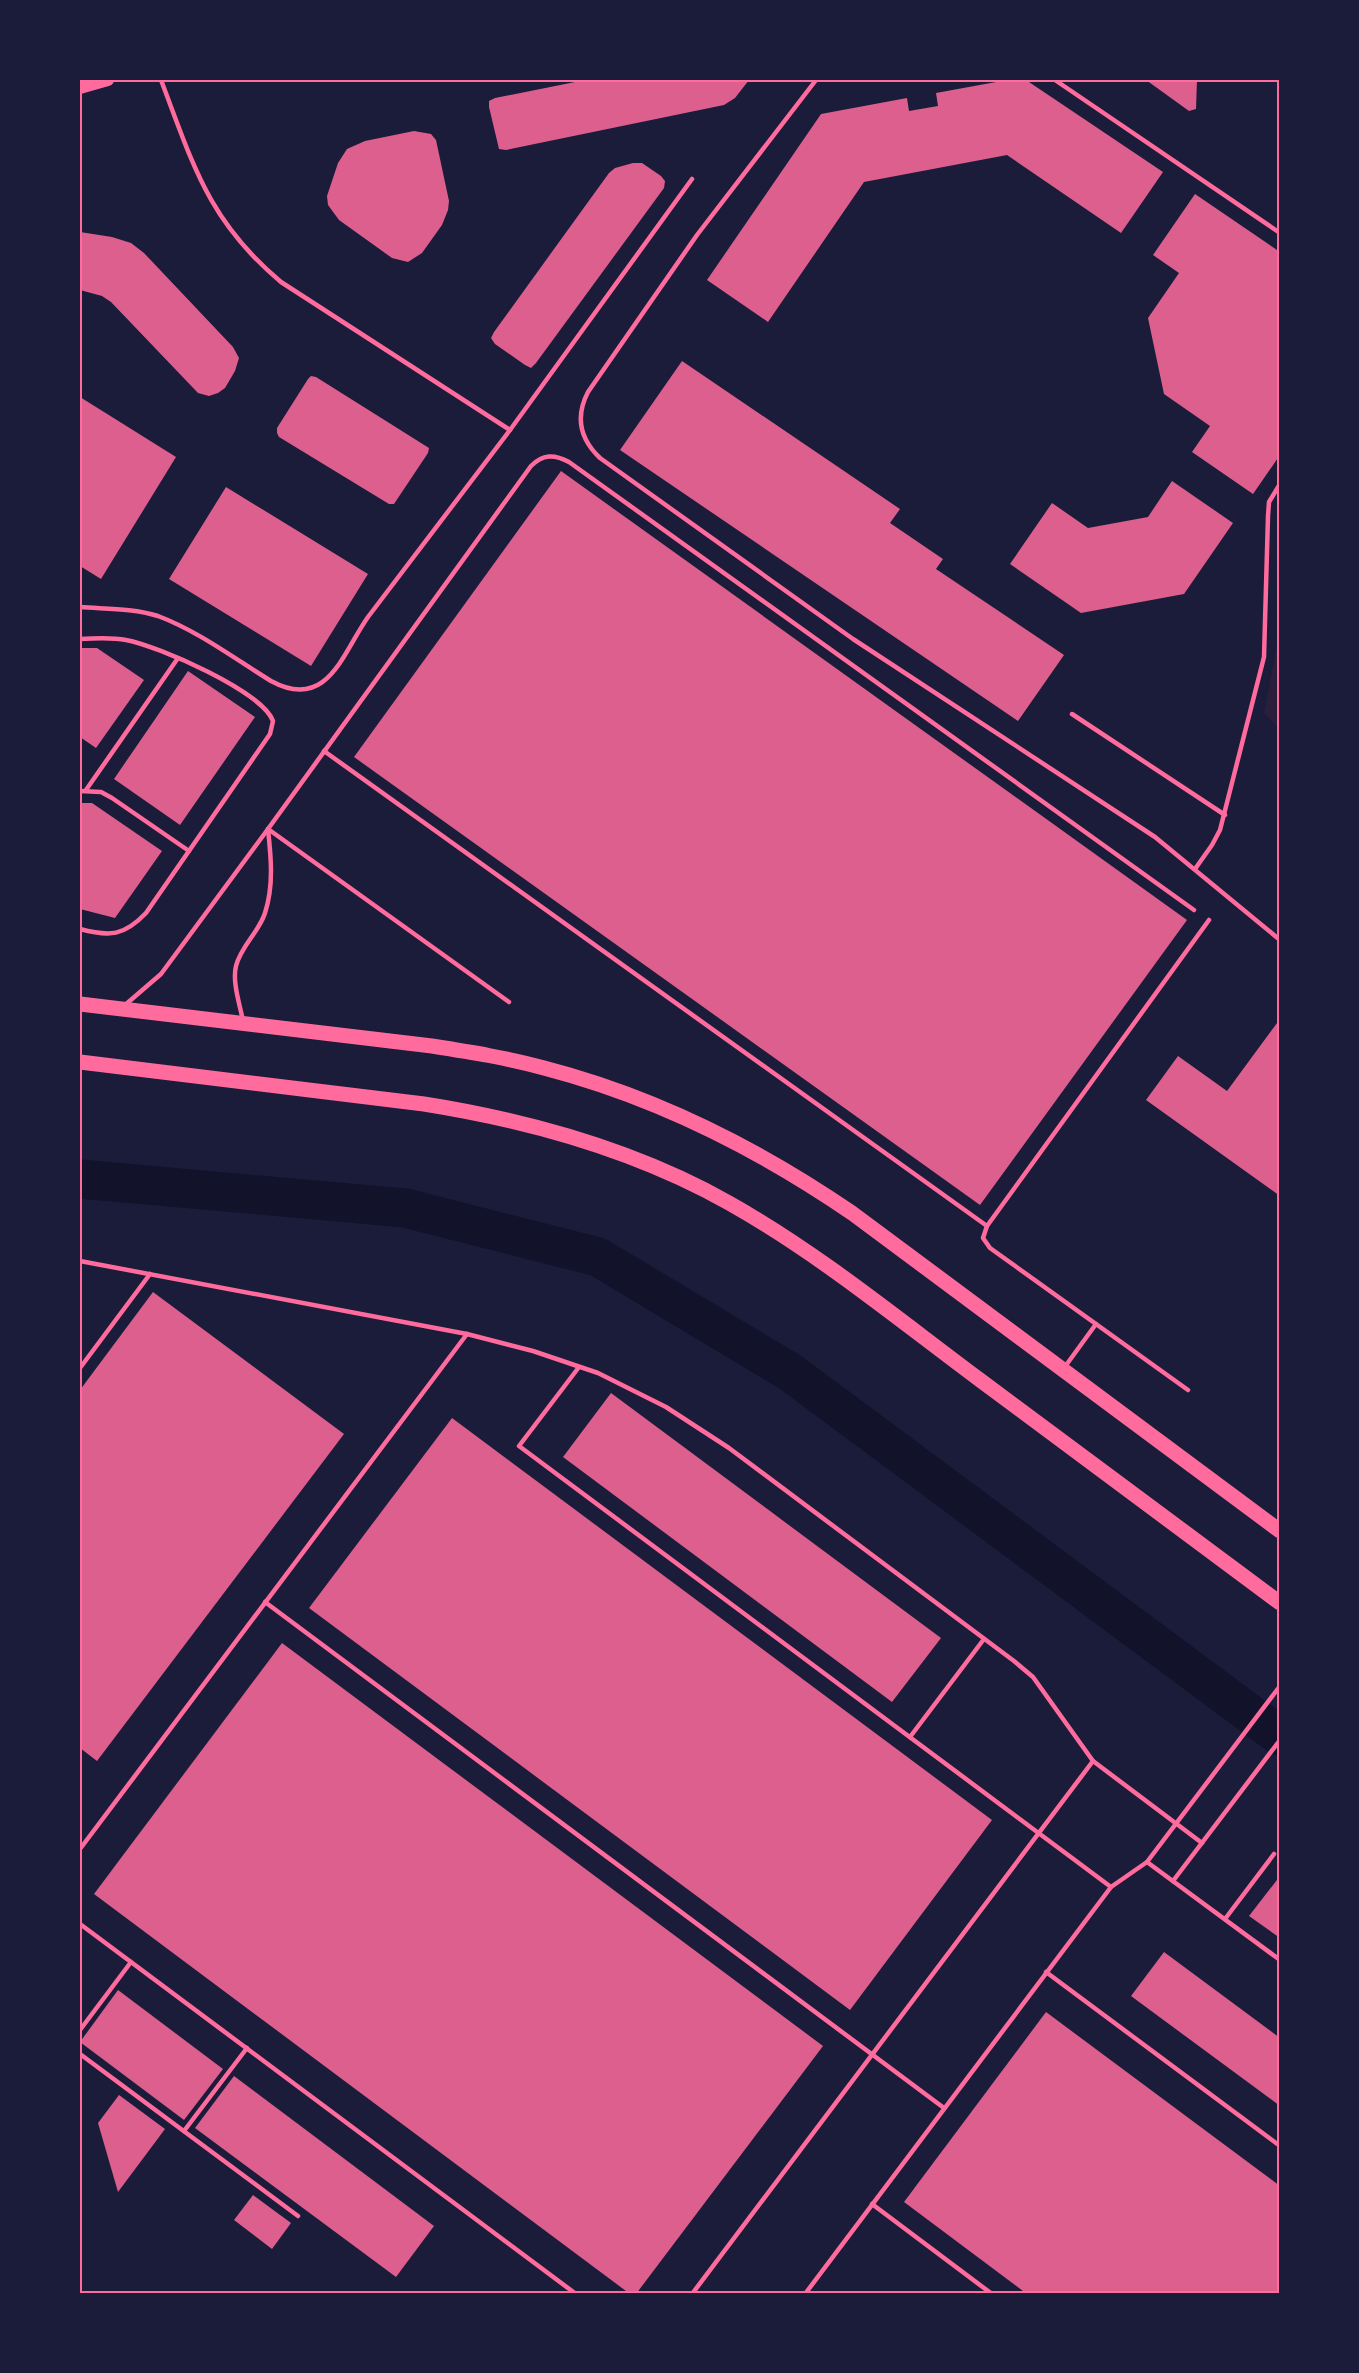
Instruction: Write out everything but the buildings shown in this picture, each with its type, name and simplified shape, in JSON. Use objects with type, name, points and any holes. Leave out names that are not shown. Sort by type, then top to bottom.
[{"type":"main road","points":[[80,88],[108,80]]},
{"type":"main road","points":[[80,1004],[432,1046],[489,1056],[588,1081],[653,1104],[705,1126],[805,1181],[852,1213],[1280,1531]]},
{"type":"main road","points":[[80,1062],[478,1112],[581,1139],[680,1178],[737,1208],[818,1260],[1280,1603]]},
{"type":"lane","points":[[160,80],[207,196],[239,243],[259,264],[281,282],[510,430]]},
{"type":"lane","points":[[816,80],[697,235],[588,392],[580,421],[585,441],[600,458],[853,639],[1115,810],[1195,869],[1280,940]]},
{"type":"lane","points":[[1055,80],[1280,233]]},
{"type":"lane","points":[[80,607],[141,612],[158,616],[190,632],[278,685],[300,689],[314,686],[327,679],[338,669],[360,628],[510,430],[692,179]]},
{"type":"lane","points":[[117,1010],[133,1000],[161,974],[531,466],[537,459],[548,455],[560,457],[1194,910]]},
{"type":"lane","points":[[1195,869],[1212,845],[1225,814],[1264,657],[1269,502],[1280,484]]},
{"type":"lane","points":[[80,639],[125,639],[178,658],[218,676],[267,710],[273,721],[270,734],[146,913],[122,932],[104,934],[80,929]]},
{"type":"lane","points":[[86,790],[178,658]]},
{"type":"lane","points":[[1072,714],[1225,814]]},
{"type":"lane","points":[[324,751],[987,1226]]},
{"type":"lane","points":[[80,790],[100,792],[112,798],[189,850]]},
{"type":"lane","points":[[268,829],[509,1002]]},
{"type":"lane","points":[[244,1024],[236,980],[236,967],[258,930],[270,897],[271,863],[268,829]]},
{"type":"lane","points":[[1188,1390],[990,1248],[983,1239],[987,1226],[1209,920]]},
{"type":"lane","points":[[80,1262],[467,1334],[533,1351],[598,1373],[666,1407],[720,1443],[1033,1677],[1093,1761],[1202,1843]]},
{"type":"lane","points":[[80,1368],[150,1274]]},
{"type":"lane","points":[[1063,1370],[1096,1324]]},
{"type":"lane","points":[[80,1849],[467,1334]]},
{"type":"lane","points":[[579,1367],[519,1446],[1111,1887]]},
{"type":"lane","points":[[265,1602],[944,2108]]},
{"type":"lane","points":[[910,1737],[984,1639]]},
{"type":"lane","points":[[805,2294],[1111,1887],[1148,1862],[1280,1686]]},
{"type":"lane","points":[[1173,1881],[1280,1740]]},
{"type":"lane","points":[[692,2294],[1093,1761]]},
{"type":"lane","points":[[1225,1919],[1274,1854]]},
{"type":"lane","points":[[1148,1862],[1280,1960]]},
{"type":"lane","points":[[80,1924],[576,2294]]},
{"type":"lane","points":[[80,2030],[131,1962]]},
{"type":"lane","points":[[1046,1972],[1280,2146]]},
{"type":"lane","points":[[184,2131],[247,2048]]},
{"type":"lane","points":[[80,2054],[298,2216]]},
{"type":"lane","points":[[872,2204],[992,2294]]},
{"type":"shaded area","points":[[1279,634],[1279,728],[1264,713]]},
{"type":"waterway","points":[[80,1179],[405,1208],[598,1257],[790,1372],[1280,1736]]}]
